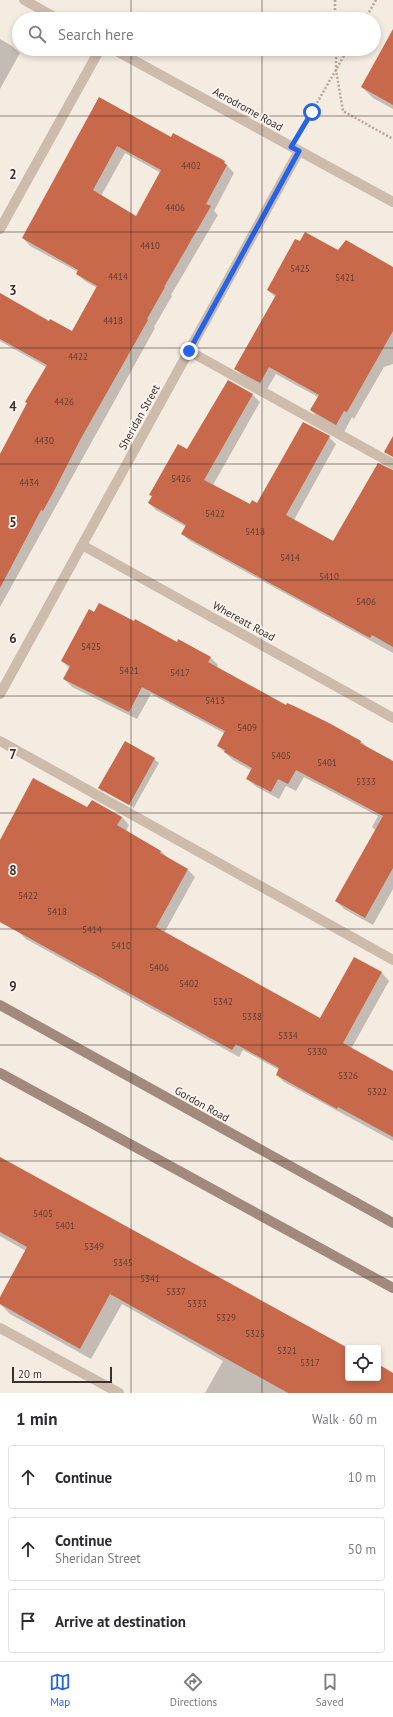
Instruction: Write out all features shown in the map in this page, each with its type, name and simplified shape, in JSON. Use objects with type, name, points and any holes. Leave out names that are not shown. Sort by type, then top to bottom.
[{"type":"main road","name":"Gordon Road","points":[[0,1005],[393,1223]]},
{"type":"main road","points":[[0,1073],[393,1288]]},
{"type":"street","points":[[24,0],[45,12]]},
{"type":"street","points":[[0,229],[96,56]]},
{"type":"street","name":"Aerodrome Road","points":[[126,56],[393,202]]},
{"type":"street","name":"Sheridan Street","points":[[0,694],[189,351],[295,149]]},
{"type":"street","points":[[189,351],[393,464]]},
{"type":"street","name":"Whereatt Road","points":[[82,545],[393,718]]},
{"type":"street","points":[[0,741],[393,960]]},
{"type":"street","points":[[0,1328],[119,1393]]},
{"type":"path","points":[[334,0],[335,12]]},
{"type":"path","points":[[369,12],[376,0]]},
{"type":"path","points":[[336,56],[336,70],[343,111],[393,139]]},
{"type":"path","points":[[295,149],[344,56]]},
{"type":"building","points":[[393,29],[393,105],[361,87],[378,56],[381,56],[381,51]]},
{"type":"building","points":[[99,97],[171,137],[173,133],[225,161],[224,163],[227,165],[206,204],[211,206],[164,287],[147,319],[148,320],[80,440],[43,511],[41,510],[0,588],[0,454],[27,403],[25,402],[47,365],[0,339],[0,293],[49,321],[50,319],[72,331],[97,286],[76,274],[78,270],[22,238]],"holes":[[[117,146],[161,170],[136,216],[93,190]]]},
{"type":"building","points":[[305,232],[338,250],[346,240],[393,267],[393,331],[347,412],[344,411],[336,425],[310,410],[319,395],[269,367],[260,383],[234,369],[276,295],[267,290],[295,239],[300,241]]},
{"type":"building","points":[[228,380],[253,394],[204,480],[250,504],[252,500],[257,503],[303,422],[330,436],[286,515],[333,541],[378,463],[393,470],[393,647],[372,635],[370,638],[181,534],[186,525],[148,503],[152,496],[149,495],[178,444],[187,449]]},
{"type":"building","points":[[393,436],[393,457],[384,452]]},
{"type":"building","points":[[99,603],[134,621],[135,619],[177,642],[178,639],[211,657],[208,662],[286,705],[287,703],[329,723],[361,741],[360,743],[393,761],[393,868],[365,918],[335,901],[383,816],[296,770],[288,784],[278,779],[271,792],[246,779],[252,768],[224,752],[225,750],[217,746],[225,731],[142,687],[129,712],[63,679],[70,666],[61,661],[89,609],[94,612]]},
{"type":"building","points":[[125,741],[155,758],[129,805],[98,788]]},
{"type":"building","points":[[33,778],[87,807],[92,800],[122,817],[117,825],[188,869],[156,927],[320,1018],[354,957],[382,972],[343,1043],[393,1071],[393,1137],[338,1107],[337,1109],[276,1075],[279,1068],[236,1044],[232,1050],[0,922],[0,840]]},
{"type":"building","points":[[0,1157],[345,1346],[345,1381],[381,1381],[381,1366],[393,1373],[393,1393],[288,1393],[110,1294],[80,1349],[0,1304],[0,1297],[27,1247],[0,1232]]},
{"type":"route","points":[[189,351],[299,151],[291,147],[312,112]]}]
